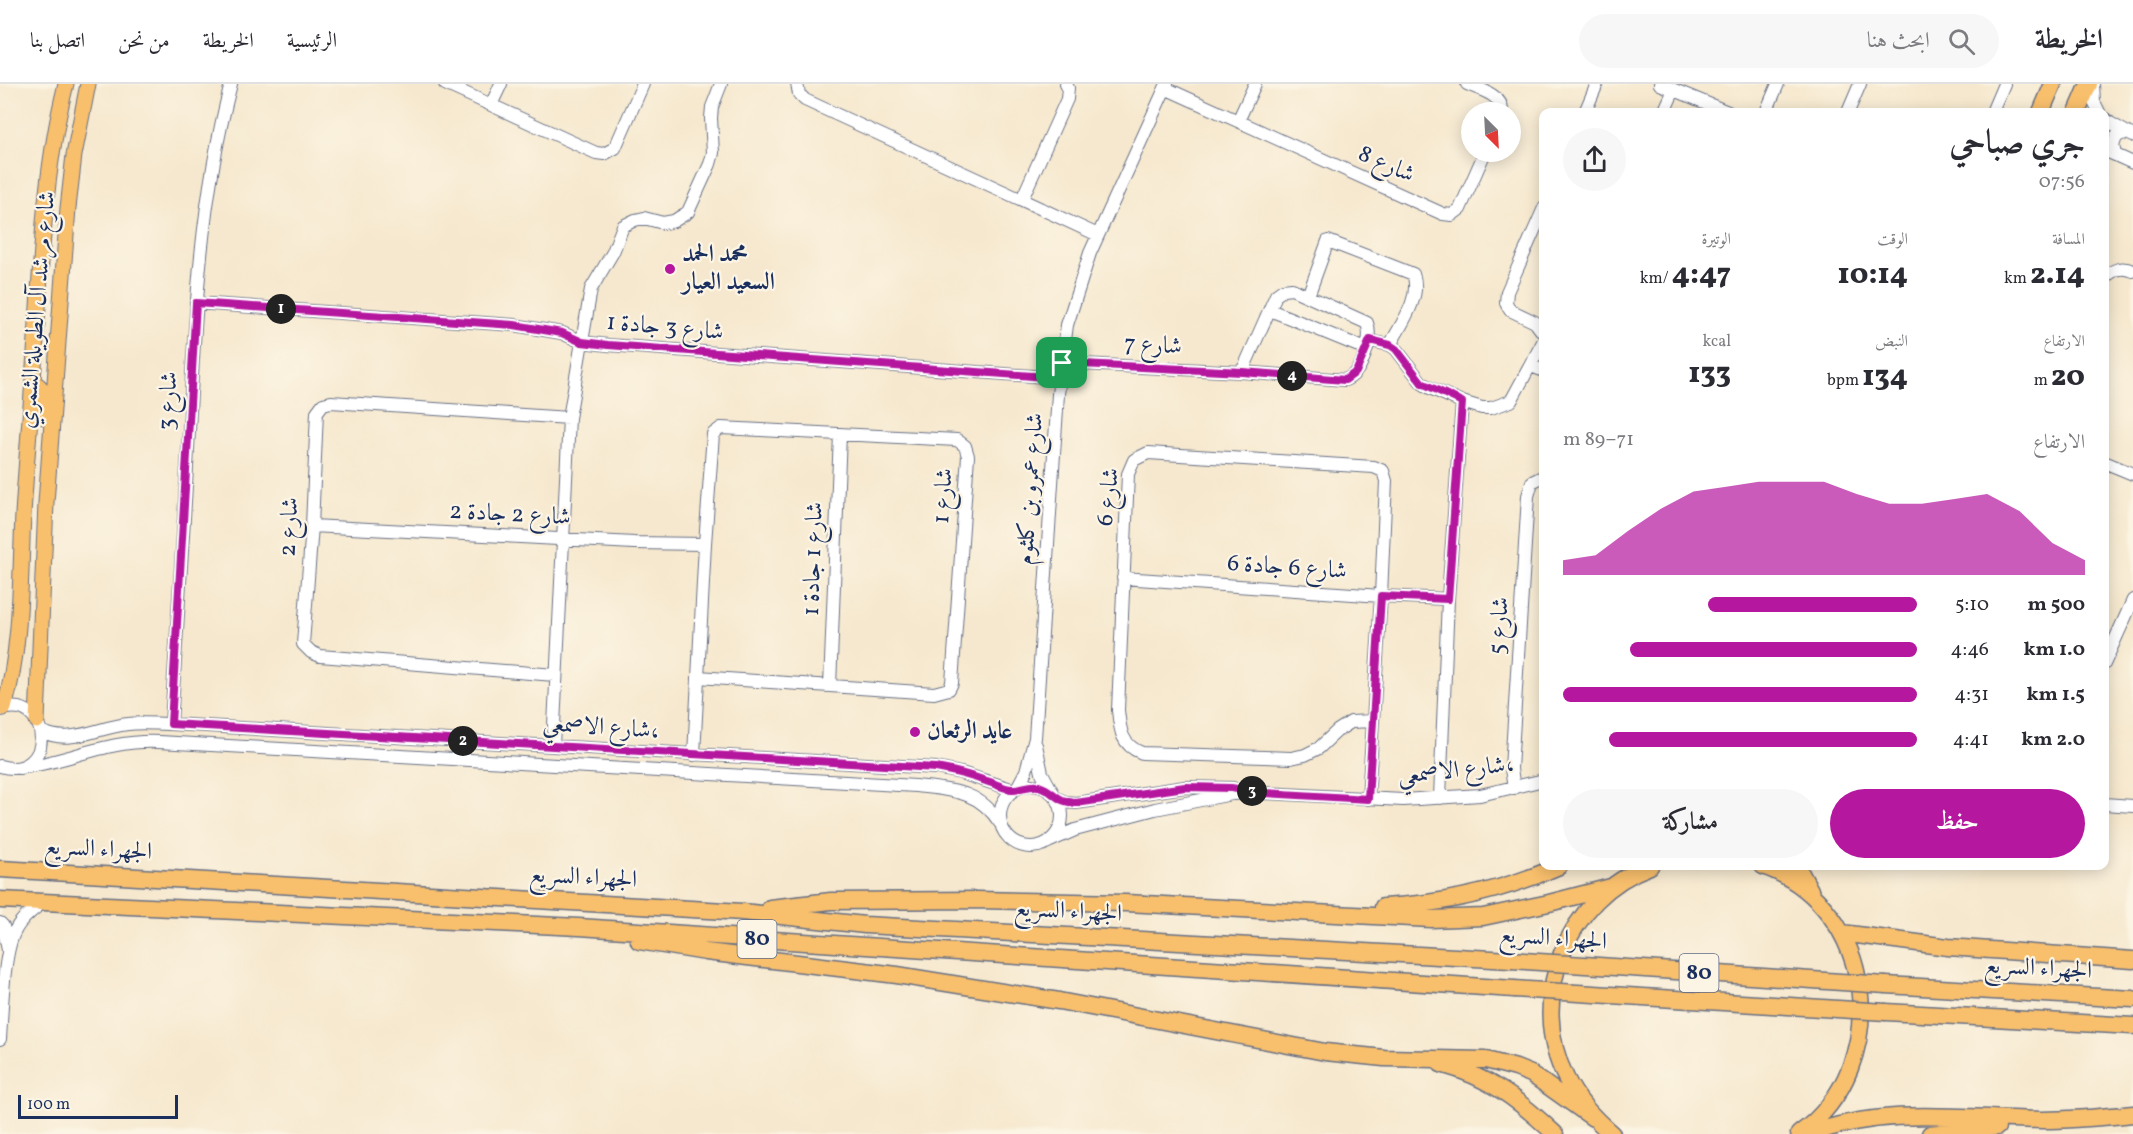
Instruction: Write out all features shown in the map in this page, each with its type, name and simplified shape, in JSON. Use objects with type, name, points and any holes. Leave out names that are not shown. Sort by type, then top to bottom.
[{"type":"highway","points":[[2043,108],[2053,84]]},
{"type":"highway","points":[[2079,108],[2091,84]]},
{"type":"highway","name":"الجهراء السريع","points":[[0,869],[743,912],[865,925],[1511,960],[2133,999]]},
{"type":"highway","points":[[1303,910],[1421,905],[1471,896],[1508,886],[1549,870]]},
{"type":"highway","points":[[1593,1118],[1576,1096],[1557,1056],[1551,1024],[1551,992],[1563,949],[1573,930],[1586,912],[1631,870]]},
{"type":"highway","points":[[743,912],[831,901],[955,900],[1126,903],[1303,910],[1431,919],[1483,917],[1549,903],[1614,885],[1642,870]]},
{"type":"highway","points":[[1771,870],[1794,882],[1813,896],[1829,914],[1842,933],[1853,958],[1860,985],[1862,1012],[1859,1039],[1851,1066],[1839,1091],[1822,1113],[1799,1134]]},
{"type":"highway","points":[[1799,870],[1813,896]]},
{"type":"highway","name":"الجهراء السريع","points":[[0,900],[579,927],[1514,989],[2133,1026]]},
{"type":"highway","points":[[579,927],[706,952],[866,971],[1059,1001],[1325,1052],[1414,1059],[1486,1060],[1516,1068],[1544,1082],[1612,1134]]},
{"type":"highway","points":[[1842,933],[1948,947],[2133,960]]},
{"type":"highway","points":[[1414,1059],[1454,1067],[1492,1084],[1526,1107],[1555,1134]]},
{"type":"highway","points":[[1810,1134],[1841,1124],[1884,1119],[1946,1116],[2044,1120],[2133,1114]]},
{"type":"highway","points":[[1930,1134],[2044,1120]]},
{"type":"main road","name":"شارع مرشد آل الطويلة الشمري","points":[[2,709],[11,686],[17,627],[45,215],[52,153],[66,84]]},
{"type":"main road","name":"شارع مرشد آل الطويلة الشمري","points":[[39,726],[46,503],[52,422],[74,155],[88,84]]},
{"type":"main road","points":[[37,318],[43,328],[44,359],[51,362],[57,357]]},
{"type":"main road","points":[[32,385],[39,385],[42,388],[43,414],[52,422]]},
{"type":"main road","points":[[17,627],[21,637],[28,641],[36,637],[42,629]]},
{"type":"street","name":"شارع 3","points":[[171,724],[200,255],[212,167],[231,84]]},
{"type":"street","points":[[445,84],[596,153],[604,154],[615,148],[643,84]]},
{"type":"street","points":[[491,105],[501,84]]},
{"type":"street","points":[[553,746],[569,418],[591,289],[613,252],[623,226],[644,218],[663,223],[674,221],[688,213],[713,153],[712,107],[721,84]]},
{"type":"street","points":[[797,84],[799,94],[805,100],[1098,235]]},
{"type":"street","points":[[1022,199],[1067,99],[1069,93],[1066,84]]},
{"type":"street","points":[[1238,121],[1255,84]]},
{"type":"street","points":[[1467,84],[1494,96],[1499,102]]},
{"type":"street","points":[[1586,108],[1597,84]]},
{"type":"street","points":[[1660,84],[1718,108]]},
{"type":"street","points":[[1768,108],[1778,84]]},
{"type":"street","points":[[1850,108],[1860,84]]},
{"type":"street","points":[[1994,108],[2004,84]]},
{"type":"street","points":[[2091,84],[2097,108]]},
{"type":"street","name":"شارع 8","points":[[1166,86],[1238,121],[1447,214],[1452,215],[1460,210],[1481,162]]},
{"type":"street","name":"شارع عمرو بن كلثوم","points":[[1015,789],[1026,771],[1035,738],[1060,378],[1067,325],[1090,253],[1166,86]]},
{"type":"street","points":[[1666,108],[1674,90]]},
{"type":"street","points":[[2109,122],[2131,135]]},
{"type":"street","points":[[2131,135],[2122,133],[2115,137],[2110,152],[2133,163]]},
{"type":"street","points":[[1539,219],[1507,292],[1506,300],[1510,310],[1535,322],[1539,327]]},
{"type":"street","points":[[1308,296],[1328,242],[1413,274],[1417,284],[1416,294],[1390,345]]},
{"type":"street","points":[[2109,275],[2116,269],[2127,268],[2133,272]]},
{"type":"street","points":[[1242,372],[1276,295],[1283,290],[1292,289],[1367,323],[1370,331],[1368,345]]},
{"type":"street","name":"شارع 3 جادة 1","points":[[196,303],[514,325],[562,333],[582,342],[703,353],[1060,378]]},
{"type":"street","points":[[1270,310],[1368,345],[1390,345],[1403,357],[1422,383],[1462,402],[1482,408],[1491,408],[1510,401],[1539,350]]},
{"type":"street","name":"شارع 7","points":[[1062,363],[1242,372],[1345,380],[1356,372],[1368,345]]},
{"type":"street","points":[[1531,366],[1539,369]]},
{"type":"street","name":"شارع 2","points":[[555,675],[320,656],[311,652],[303,644],[312,526],[317,412],[323,404],[331,402],[569,418]]},
{"type":"street","points":[[1440,798],[1448,599],[1462,402]]},
{"type":"street","name":"شارع 1","points":[[694,755],[698,677],[705,544],[712,438],[716,431],[720,428],[957,440],[965,446],[968,456],[952,683],[949,689],[934,693],[698,677]]},
{"type":"street","name":"شارع 1 جادة 1","points":[[830,686],[840,434]]},
{"type":"street","name":"شارع 6","points":[[1368,799],[1381,596],[1386,481],[1383,471],[1374,467],[1143,454],[1134,460],[1128,474],[1118,710],[1123,738],[1130,748],[1142,753],[1291,758],[1305,755],[1319,748],[1337,730],[1351,722],[1372,721]]},
{"type":"street","points":[[2109,464],[2133,474]]},
{"type":"street","name":"شارع 5","points":[[1514,788],[1511,769],[1528,496],[1532,482],[1539,478]]},
{"type":"street","name":"شارع 2 جادة 2","points":[[312,526],[705,544]]},
{"type":"street","name":"شارع 6 جادة 6","points":[[1123,578],[1448,599]]},
{"type":"street","points":[[2109,638],[2133,600]]},
{"type":"street","name":"شارع الاصمعي،","points":[[2,709],[22,710],[51,736],[63,738],[130,723],[171,724],[936,768],[1015,789]]},
{"type":"street","points":[[19,768],[28,764],[40,750],[42,741],[39,726]]},
{"type":"street","name":"شارع عمرو بن كلثوم","points":[[1035,738],[1042,773],[1056,797]]},
{"type":"street","name":"شارع الاصمعي،","points":[[0,766],[10,769],[34,766],[122,743],[171,742],[916,786],[955,791],[972,796],[989,808],[1000,822]]},
{"type":"street","name":"شارع الاصمعي،","points":[[1056,797],[1065,802],[1081,803],[1185,787],[1403,800],[1480,795],[1539,781]]},
{"type":"street","points":[[1027,785],[1037,786],[1047,789],[1056,797],[1061,807],[1061,826],[1050,841],[1030,848],[1020,846],[1004,832],[1000,822],[1000,810],[1005,799],[1015,789],[1027,785]]},
{"type":"street","name":"شارع الاصمعي،","points":[[1050,841],[1075,830],[1208,797],[1264,793]]},
{"type":"street","points":[[2109,804],[2133,806]]},
{"type":"street","points":[[0,1039],[8,951],[16,928],[42,903]]},
{"type":"street","points":[[0,922],[3,926],[8,951]]},
{"type":"place","name":"محمد الحمد السعيد العيار","points":[[670,269]]},
{"type":"place","name":"عايد الرثعان","points":[[915,732]]},
{"type":"route","points":[[196,303],[514,325],[562,333],[582,342],[608,345],[1060,378],[1062,363],[1242,372],[1345,380],[1356,372],[1370,340],[1390,345],[1396,349],[1422,383],[1462,402],[1448,599],[1381,596],[1368,799],[1264,793],[1231,788],[1185,787],[1076,803],[1065,802],[1056,798],[1047,789],[1037,786],[1027,785],[1014,790],[961,773],[936,768],[171,724],[196,303]]}]
